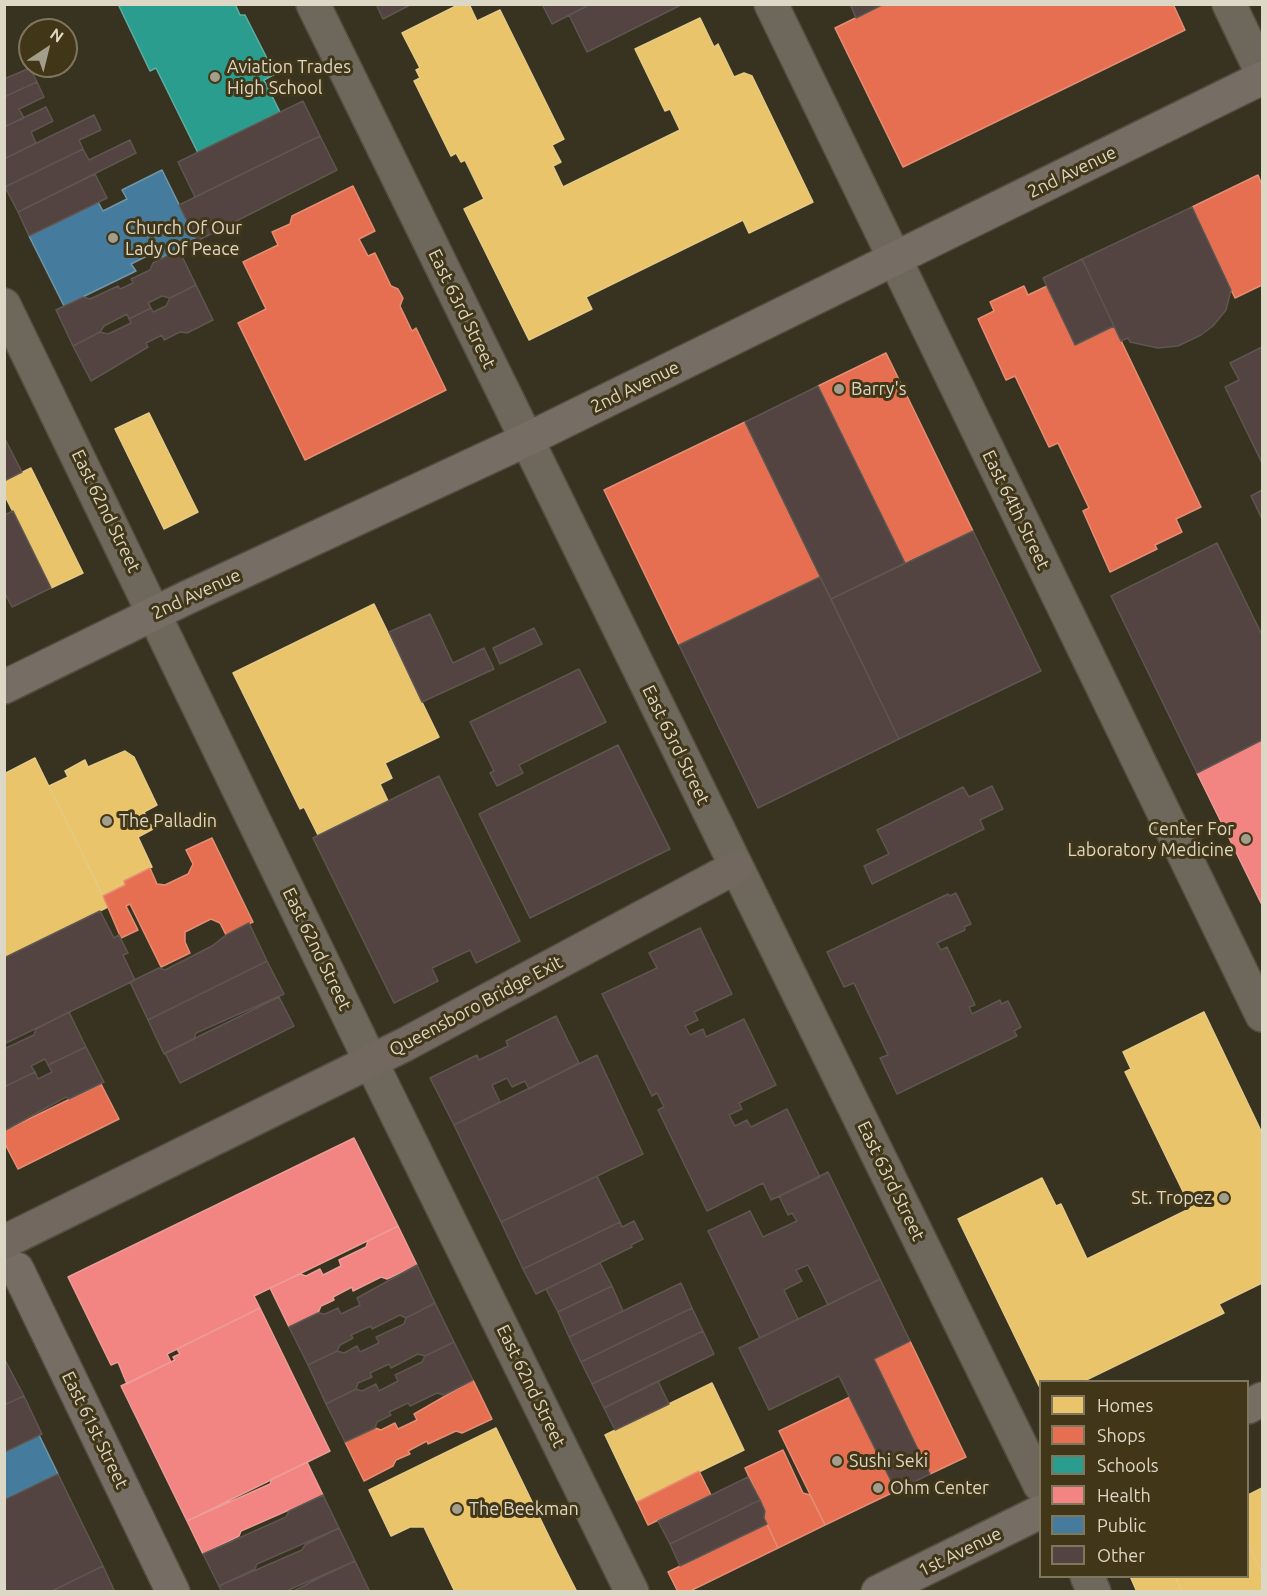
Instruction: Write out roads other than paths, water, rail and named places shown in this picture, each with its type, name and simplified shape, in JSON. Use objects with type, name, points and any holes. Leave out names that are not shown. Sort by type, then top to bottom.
[{"type":"highway","name":"Queensboro Bridge Exit","points":[[11,1256],[213,1141],[371,1062],[736,867]]},
{"type":"main road","name":"2nd Avenue","points":[[4,687],[155,613],[526,440],[1263,78]]},
{"type":"main road","name":"East 61st Street","points":[[11,1256],[173,1592]]},
{"type":"main road","points":[[1249,1406],[1263,1399]]},
{"type":"main road","name":"1st Avenue","points":[[879,1592],[1039,1513]]},
{"type":"street","name":"East 63rd Street","points":[[313,4],[1039,1481]]},
{"type":"street","name":"East 64th Street","points":[[771,4],[1263,1015]]},
{"type":"street","points":[[1229,4],[1263,73]]},
{"type":"street","name":"East 62nd Street","points":[[4,305],[371,1062],[632,1592]]},
{"type":"street","points":[[1088,1578],[1094,1592]]},
{"type":"place","name":"Aviation Trades High School","points":[[215,77]]},
{"type":"place","name":"Church Of Our Lady Of Peace","points":[[113,238]]},
{"type":"place","name":"Barry's","points":[[839,389]]},
{"type":"place","name":"The Palladin","points":[[107,821]]},
{"type":"place","name":"Center For Laboratory Medicine","points":[[1246,839]]},
{"type":"place","name":"St. Tropez","points":[[1224,1198]]},
{"type":"place","name":"Sushi Seki","points":[[837,1461]]},
{"type":"place","name":"Ohm Center","points":[[878,1488]]},
{"type":"place","name":"The Beekman","points":[[457,1509]]}]
